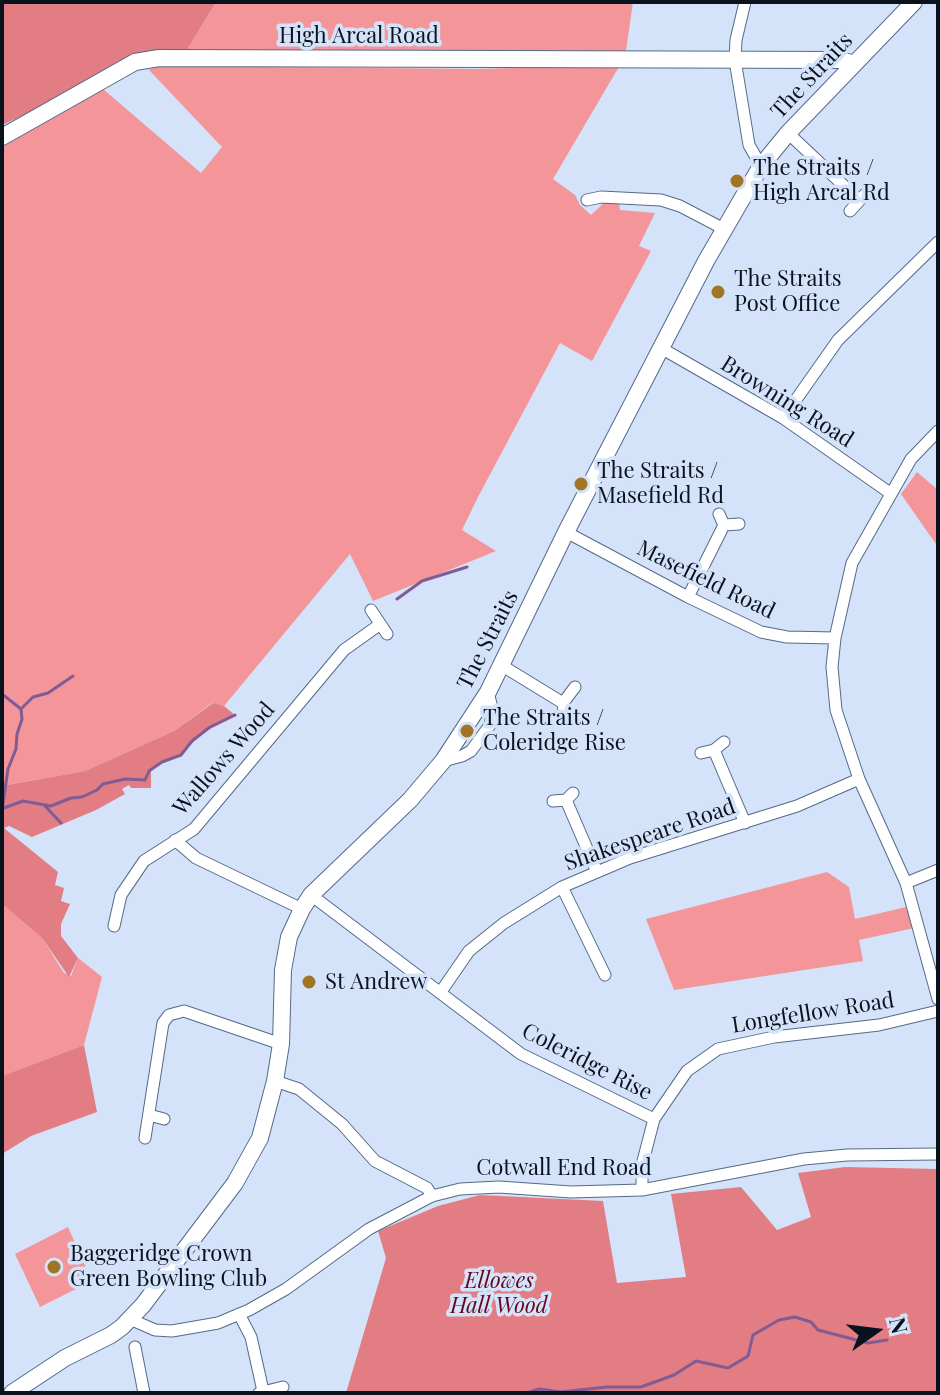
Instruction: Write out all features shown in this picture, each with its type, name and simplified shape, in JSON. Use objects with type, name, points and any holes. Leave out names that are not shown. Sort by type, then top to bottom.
[{"type":"street","name":"The Straits","points":[[12,1393],[65,1358],[111,1335],[130,1319],[235,1183],[260,1138],[275,1081],[281,1044],[283,970],[289,937],[306,902],[410,800],[443,761],[488,692],[661,348],[761,166],[788,133],[914,2]]},
{"type":"street","points":[[749,3],[736,40],[735,60],[749,145],[761,166]]},
{"type":"street","name":"High Arcal Road","points":[[2,137],[135,62],[159,58],[841,60],[854,64]]},
{"type":"street","points":[[788,133],[859,200]]},
{"type":"street","points":[[850,211],[869,190]]},
{"type":"street","points":[[587,200],[599,192],[661,200],[680,206],[724,229]]},
{"type":"street","points":[[783,418],[838,340],[938,242]]},
{"type":"street","name":"Browning Road","points":[[661,348],[783,418],[890,493]]},
{"type":"street","points":[[938,431],[911,459],[852,563],[835,638],[832,667],[836,710],[859,779],[906,883],[938,999]]},
{"type":"street","points":[[688,597],[722,520],[739,524]]},
{"type":"street","name":"Masefield Road","points":[[566,532],[688,597],[771,635],[835,638]]},
{"type":"street","name":"Wallows Wood","points":[[114,926],[121,895],[144,861],[194,829],[344,650],[383,630],[371,610]]},
{"type":"street","points":[[501,665],[563,703]]},
{"type":"street","points":[[565,720],[563,703],[575,687]]},
{"type":"street","points":[[701,753],[719,746],[745,823]]},
{"type":"street","name":"Shakespeare Road","points":[[440,993],[469,951],[504,923],[562,887],[630,858],[797,806],[859,779]]},
{"type":"street","points":[[564,798],[597,872]]},
{"type":"street","name":"Coleridge Rise","points":[[175,840],[196,858],[306,902],[440,993],[521,1054],[654,1119]]},
{"type":"street","points":[[906,883],[938,870]]},
{"type":"street","points":[[562,887],[605,975]]},
{"type":"street","points":[[145,1138],[163,1023],[169,1015],[184,1011],[281,1044]]},
{"type":"street","name":"Longfellow Road","points":[[642,1190],[646,1144],[654,1119],[687,1071],[718,1049],[774,1037],[879,1025],[938,1011]]},
{"type":"street","points":[[275,1081],[299,1089],[342,1124],[375,1161],[427,1188],[432,1196]]},
{"type":"street","points":[[149,1115],[164,1119]]},
{"type":"street","name":"Cotwall End Road","points":[[130,1319],[155,1330],[172,1331],[218,1323],[286,1289],[369,1229],[432,1196],[475,1186],[571,1192],[642,1190],[804,1159],[938,1154]]},
{"type":"street","points":[[239,1314],[251,1337],[261,1392],[283,1387]]},
{"type":"street","points":[[135,1347],[144,1393]]},
{"type":"shaded area","points":[[216,2],[633,2],[626,51],[187,50]]},
{"type":"shaded area","points":[[620,65],[553,179],[575,195],[591,215],[606,201],[619,202],[620,210],[655,213],[639,246],[651,251],[592,361],[560,343],[478,497],[462,530],[496,551],[373,601],[350,554],[224,706],[212,703],[174,731],[85,771],[2,786],[2,145],[103,89],[201,173],[222,147],[149,70],[156,66],[478,69]]},
{"type":"shaded area","points":[[917,472],[938,490],[938,547],[901,494]]},
{"type":"shaded area","points":[[827,872],[849,887],[855,919],[906,907],[914,928],[859,940],[863,961],[674,990],[646,919]]},
{"type":"shaded area","points":[[2,904],[42,938],[64,973],[71,976],[78,958],[102,977],[84,1045],[2,1076]]},
{"type":"shaded area","name":"Baggeridge Crown Green Bowling Club","points":[[68,1227],[92,1281],[40,1307],[15,1254]]},
{"type":"green space","points":[[2,2],[216,2],[187,50],[131,55],[44,106],[2,125]]},
{"type":"green space","points":[[213,703],[224,706],[236,716],[202,733],[181,755],[162,762],[151,771],[151,788],[131,788],[129,785],[122,789],[125,794],[96,810],[32,837],[9,826],[4,828],[58,872],[55,885],[64,888],[61,901],[70,904],[61,924],[61,936],[78,958],[69,977],[42,938],[2,904],[2,786],[85,771],[174,731]]},
{"type":"green space","points":[[84,1045],[97,1112],[31,1136],[2,1154],[2,1076]]},
{"type":"green space","name":"Ellowes Hall Wood","points":[[845,1167],[938,1169],[938,1393],[346,1393],[386,1258],[378,1231],[438,1206],[480,1195],[603,1201],[617,1283],[686,1277],[671,1194],[741,1187],[777,1230],[811,1217],[798,1173]]},
{"type":"waterway","points":[[397,599],[422,581],[467,567]]},
{"type":"waterway","points":[[2,810],[8,769],[22,719],[21,709],[33,697],[48,693],[73,676]]},
{"type":"waterway","points":[[2,694],[21,709]]},
{"type":"waterway","points":[[4,808],[23,801],[51,806],[82,797],[103,784],[125,779],[145,780],[149,771],[181,755],[192,741],[210,727],[235,715]]},
{"type":"waterway","points":[[45,806],[61,823]]},
{"type":"waterway","points":[[527,1393],[539,1389],[561,1392],[641,1387],[674,1375],[696,1361],[728,1368],[748,1356],[753,1335],[779,1320],[795,1317],[811,1322],[818,1330],[868,1343],[887,1340]]},
{"type":"place","name":"The Straits / High Arcal Rd","points":[[737,181]]},
{"type":"place","name":"The Straits Post Office","points":[[718,292]]},
{"type":"place","name":"The Straits / Masefield Rd","points":[[581,484]]},
{"type":"place","name":"The Straits / Coleridge Rise","points":[[467,731]]},
{"type":"place","name":"St Andrew","points":[[309,982]]},
{"type":"place","name":"Baggeridge Crown Green Bowling Club","points":[[54,1267]]}]
